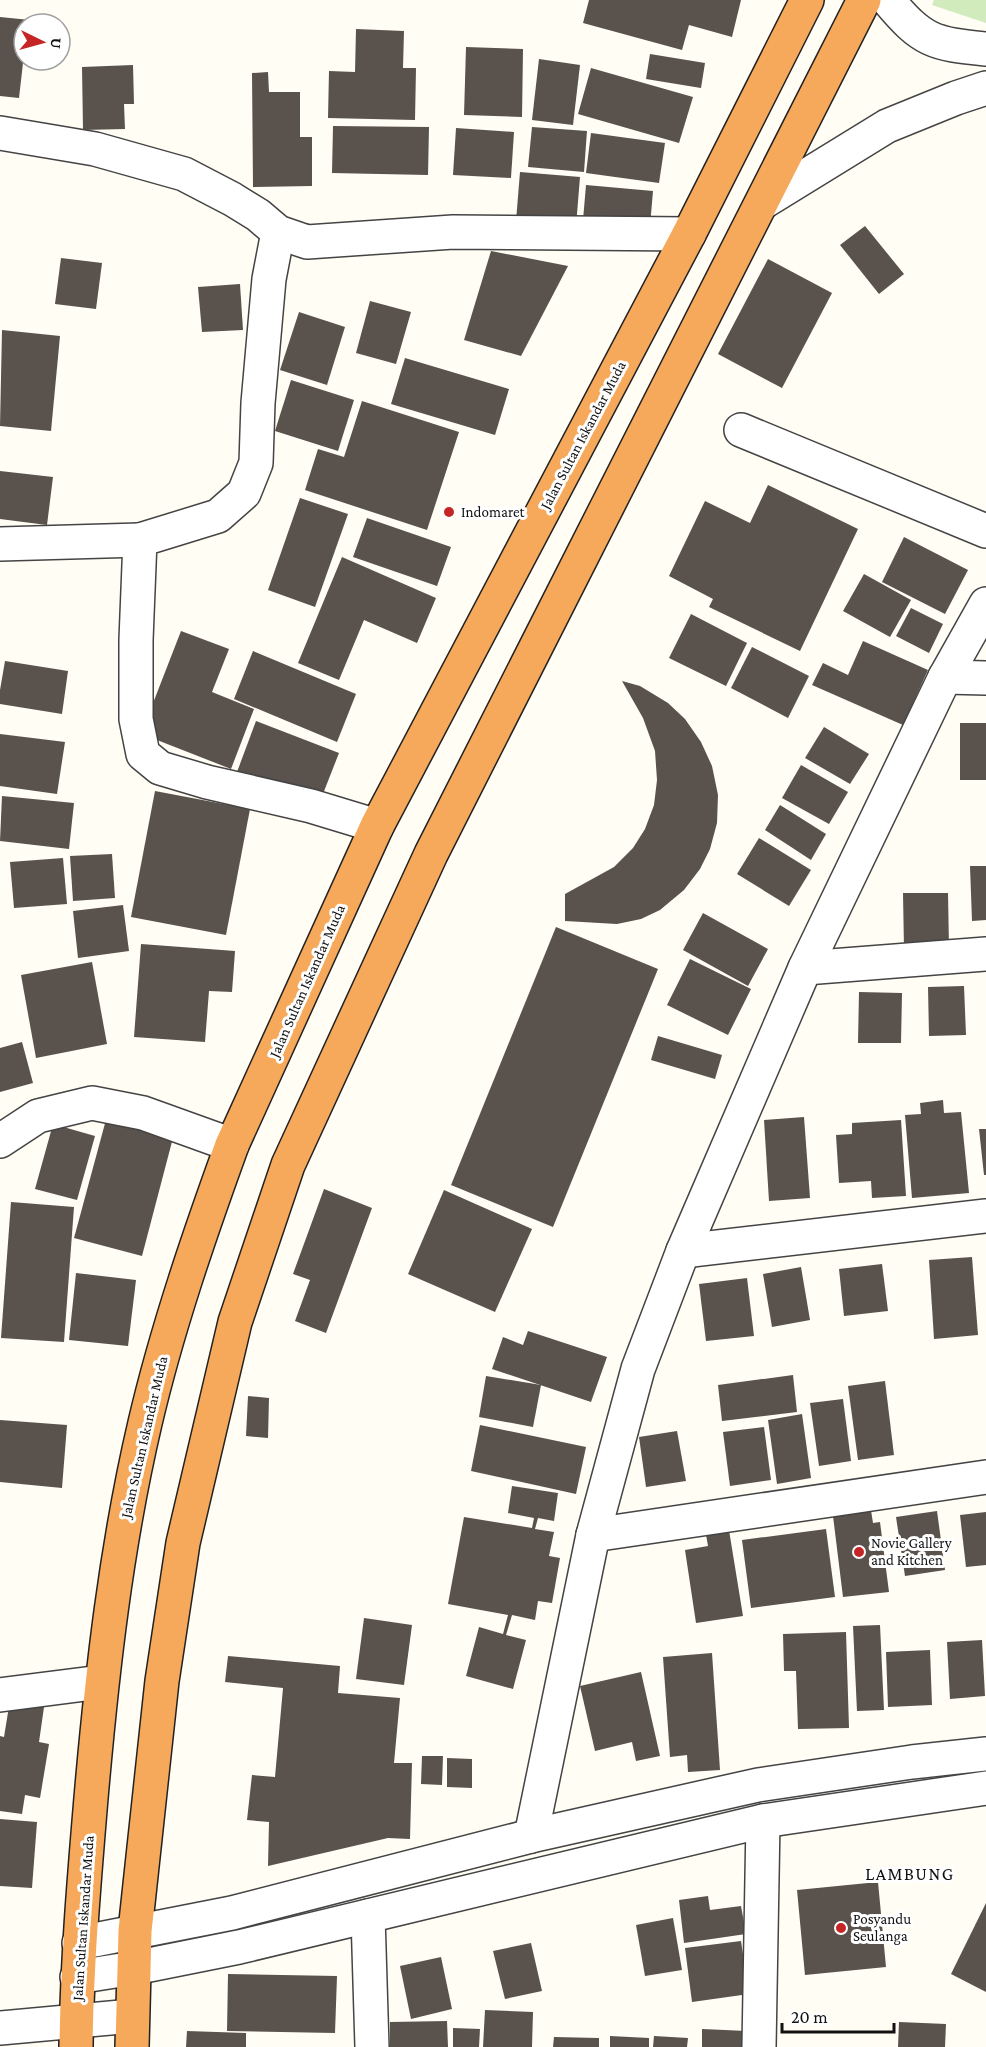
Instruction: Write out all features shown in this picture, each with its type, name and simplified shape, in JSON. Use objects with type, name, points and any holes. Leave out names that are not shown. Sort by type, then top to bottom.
[{"type":"highway","name":"Jalan Sultan Iskandar Muda","points":[[76,2034],[79,1943],[101,1682],[121,1539],[145,1422],[174,1314],[232,1145],[377,826],[689,234],[807,0]]},
{"type":"highway","points":[[132,2031],[135,1931],[162,1681],[183,1544],[235,1322],[288,1165],[431,854],[864,0]]},
{"type":"street","points":[[888,0],[915,31],[927,39],[986,49]]},
{"type":"street","points":[[762,203],[887,126],[986,88]]},
{"type":"street","points":[[0,133],[95,149],[184,174],[241,204],[278,232],[307,242],[453,232],[689,234]]},
{"type":"street","points":[[0,544],[140,540],[218,516],[244,493],[256,463],[258,403],[269,279],[278,232]]},
{"type":"street","points":[[741,430],[986,531]]},
{"type":"street","points":[[140,540],[136,718],[143,754],[160,768],[207,782],[311,806],[377,826]]},
{"type":"street","points":[[531,1836],[593,1535],[638,1369],[683,1251],[805,968],[945,677],[986,604]]},
{"type":"street","points":[[945,677],[986,678]]},
{"type":"street","points":[[805,968],[986,954]]},
{"type":"street","points":[[0,1141],[38,1116],[92,1103],[143,1113],[232,1145]]},
{"type":"street","points":[[683,1251],[986,1216]]},
{"type":"street","points":[[593,1535],[986,1477]]},
{"type":"street","points":[[0,1695],[101,1682]]},
{"type":"street","points":[[79,1943],[232,1913],[531,1836],[758,1785],[912,1762],[986,1754]]},
{"type":"street","points":[[912,1762],[917,1797]]},
{"type":"street","points":[[77,1977],[239,1947],[763,1821],[986,1788]]},
{"type":"street","points":[[759,2047],[763,1821]]},
{"type":"street","points":[[368,1916],[372,2047]]},
{"type":"street","points":[[0,2028],[76,2034],[132,2031]]},
{"type":"green space","points":[[934,0],[986,0],[986,23],[932,5]]},
{"type":"building","points":[[589,0],[741,0],[732,37],[689,25],[682,50],[583,23]]},
{"type":"building","points":[[0,17],[12,18],[12,72],[22,72],[19,98],[0,96]]},
{"type":"building","points":[[356,29],[404,31],[403,68],[416,68],[415,120],[328,118],[329,71],[355,72]]},
{"type":"building","points":[[466,47],[523,49],[522,117],[464,115]]},
{"type":"building","points":[[650,54],[705,63],[701,88],[646,79]]},
{"type":"building","points":[[539,59],[580,65],[573,125],[532,120]]},
{"type":"building","points":[[133,65],[134,104],[124,104],[125,129],[83,130],[82,67]]},
{"type":"building","points":[[591,68],[693,97],[679,143],[578,114]]},
{"type":"building","points":[[268,72],[269,92],[300,92],[300,137],[312,137],[312,186],[253,187],[252,73]]},
{"type":"building","points":[[333,126],[429,127],[428,175],[332,173]]},
{"type":"building","points":[[532,127],[587,131],[584,172],[528,167]]},
{"type":"building","points":[[456,128],[514,132],[511,178],[453,175]]},
{"type":"building","points":[[591,133],[665,143],[659,183],[586,173]]},
{"type":"building","points":[[520,172],[580,177],[576,226],[516,221]]},
{"type":"building","points":[[586,185],[653,191],[650,226],[583,220]]},
{"type":"building","points":[[865,226],[904,274],[879,294],[840,245]]},
{"type":"building","points":[[491,251],[568,266],[521,356],[464,340]]},
{"type":"building","points":[[61,258],[102,263],[96,309],[55,304]]},
{"type":"building","points":[[768,259],[832,293],[782,388],[718,354]]},
{"type":"building","points":[[240,284],[243,330],[202,332],[198,287]]},
{"type":"building","points":[[370,301],[411,312],[396,364],[356,353]]},
{"type":"building","points":[[299,312],[345,327],[327,385],[280,370]]},
{"type":"building","points":[[2,330],[60,336],[51,431],[0,426]]},
{"type":"building","points":[[405,358],[509,389],[495,435],[391,404]]},
{"type":"building","points":[[291,380],[354,400],[338,451],[275,431]]},
{"type":"building","points":[[362,401],[459,432],[427,530],[305,490],[318,449],[344,457]]},
{"type":"building","points":[[0,471],[53,477],[47,525],[0,519]]},
{"type":"building","points":[[768,485],[858,529],[800,651],[709,607],[713,599],[669,576],[705,501],[750,523]]},
{"type":"building","points":[[300,498],[348,514],[315,607],[268,590]]},
{"type":"building","points":[[367,518],[451,547],[437,586],[353,557]]},
{"type":"building","points":[[904,537],[968,570],[945,614],[882,582]]},
{"type":"building","points":[[342,557],[436,598],[417,643],[364,620],[339,680],[298,663]]},
{"type":"building","points":[[864,574],[911,600],[890,637],[843,611]]},
{"type":"building","points":[[911,608],[943,624],[929,653],[896,636]]},
{"type":"building","points":[[691,614],[747,643],[726,686],[669,658]]},
{"type":"building","points":[[181,631],[229,649],[212,692],[254,709],[231,769],[157,740],[148,716]]},
{"type":"building","points":[[863,641],[928,670],[903,725],[812,685],[823,663],[848,675]]},
{"type":"building","points":[[752,647],[809,676],[788,718],[731,688]]},
{"type":"building","points":[[253,651],[356,694],[337,742],[234,699]]},
{"type":"building","points":[[5,661],[68,671],[62,714],[0,704]]},
{"type":"building","points":[[622,681],[640,686],[668,703],[685,719],[701,742],[712,766],[718,795],[717,823],[710,849],[700,869],[684,890],[660,910],[641,919],[617,924],[565,921],[565,894],[614,867],[633,848],[645,829],[654,805],[657,780],[655,751],[643,718]]},
{"type":"building","points":[[256,721],[339,753],[319,804],[237,772]]},
{"type":"building","points":[[960,723],[986,723],[986,780],[960,780]]},
{"type":"building","points":[[824,727],[869,754],[850,784],[805,758]]},
{"type":"building","points":[[0,734],[65,742],[57,794],[0,786]]},
{"type":"building","points":[[801,765],[848,792],[829,824],[782,798]]},
{"type":"building","points":[[155,791],[250,809],[226,935],[131,917]]},
{"type":"building","points":[[2,796],[74,803],[69,849],[0,841]]},
{"type":"building","points":[[780,805],[826,834],[811,860],[765,830]]},
{"type":"building","points":[[759,838],[811,870],[789,906],[737,874]]},
{"type":"building","points":[[112,854],[115,898],[73,901],[70,856]]},
{"type":"building","points":[[63,858],[67,904],[14,908],[10,862]]},
{"type":"building","points":[[970,866],[986,866],[986,920],[972,921]]},
{"type":"building","points":[[903,893],[948,893],[949,948],[904,949]]},
{"type":"building","points":[[123,905],[129,951],[78,958],[73,911]]},
{"type":"building","points":[[703,913],[768,949],[748,986],[683,950]]},
{"type":"building","points":[[556,927],[658,969],[553,1227],[451,1185]]},
{"type":"building","points":[[141,944],[235,951],[232,992],[209,991],[205,1042],[134,1037]]},
{"type":"building","points":[[690,959],[751,989],[728,1035],[667,1005]]},
{"type":"building","points":[[92,962],[107,1044],[36,1058],[21,975]]},
{"type":"building","points":[[964,986],[966,1035],[929,1036],[928,987]]},
{"type":"building","points":[[859,992],[902,993],[901,1043],[858,1043]]},
{"type":"building","points":[[658,1036],[722,1055],[715,1079],[651,1060]]},
{"type":"building","points":[[22,1042],[33,1083],[0,1092],[0,1048]]},
{"type":"building","points":[[943,1100],[944,1113],[961,1112],[969,1193],[912,1198],[905,1115],[921,1114],[920,1103]]},
{"type":"building","points":[[107,1116],[174,1134],[142,1256],[74,1238]]},
{"type":"building","points":[[804,1117],[810,1198],[769,1201],[764,1120]]},
{"type":"building","points":[[901,1120],[906,1196],[872,1198],[871,1181],[839,1183],[836,1135],[852,1134],[852,1123]]},
{"type":"building","points":[[53,1124],[95,1136],[77,1200],[35,1189]]},
{"type":"building","points":[[979,1129],[986,1129],[986,1175],[984,1175]]},
{"type":"building","points":[[324,1189],[372,1208],[326,1333],[295,1321],[310,1280],[293,1274]]},
{"type":"building","points":[[444,1190],[532,1229],[495,1312],[408,1274]]},
{"type":"building","points":[[11,1202],[74,1207],[64,1342],[1,1338]]},
{"type":"building","points":[[972,1257],[978,1335],[934,1339],[929,1260]]},
{"type":"building","points":[[882,1264],[888,1311],[844,1316],[839,1269]]},
{"type":"building","points":[[801,1267],[810,1320],[772,1327],[763,1274]]},
{"type":"building","points":[[76,1273],[136,1280],[128,1346],[69,1340]]},
{"type":"building","points":[[747,1278],[754,1336],[706,1341],[699,1284]]},
{"type":"building","points":[[528,1331],[607,1357],[591,1402],[492,1369],[503,1337],[523,1345]]},
{"type":"building","points":[[793,1375],[797,1412],[722,1421],[718,1385]]},
{"type":"building","points":[[486,1376],[541,1385],[533,1427],[479,1417]]},
{"type":"building","points":[[885,1381],[894,1455],[858,1460],[848,1386]]},
{"type":"building","points":[[248,1396],[269,1398],[268,1438],[246,1436]]},
{"type":"building","points":[[843,1399],[851,1461],[819,1466],[810,1403]]},
{"type":"building","points":[[802,1414],[811,1478],[777,1484],[768,1420]]},
{"type":"building","points":[[0,1420],[67,1425],[62,1488],[0,1482]]},
{"type":"building","points":[[480,1425],[586,1447],[576,1494],[471,1471]]},
{"type":"building","points":[[764,1427],[771,1480],[730,1486],[723,1432]]},
{"type":"building","points":[[677,1431],[686,1481],[646,1487],[639,1437]]},
{"type":"building","points":[[512,1486],[558,1493],[554,1521],[538,1518],[535,1529],[554,1532],[549,1556],[560,1558],[552,1603],[538,1601],[535,1620],[512,1615],[506,1635],[526,1640],[513,1689],[466,1676],[479,1627],[503,1634],[508,1615],[448,1604],[464,1517],[532,1528],[534,1518],[508,1513]]},
{"type":"building","points":[[870,1504],[873,1523],[880,1522],[889,1592],[843,1597],[832,1508]]},
{"type":"building","points":[[937,1511],[945,1570],[905,1576],[896,1517]]},
{"type":"building","points":[[986,1512],[986,1565],[966,1567],[960,1515]]},
{"type":"building","points":[[728,1524],[743,1616],[696,1623],[685,1550],[708,1546],[705,1529]]},
{"type":"building","points":[[826,1529],[835,1597],[751,1608],[742,1540]]},
{"type":"building","points":[[364,1618],[412,1625],[404,1685],[356,1679]]},
{"type":"building","points":[[880,1625],[884,1710],[857,1711],[853,1626]]},
{"type":"building","points":[[846,1632],[849,1728],[798,1729],[796,1671],[784,1671],[783,1634]]},
{"type":"building","points":[[982,1640],[985,1696],[950,1699],[947,1642]]},
{"type":"building","points":[[930,1650],[932,1705],[888,1707],[886,1652]]},
{"type":"building","points":[[712,1653],[720,1770],[688,1772],[687,1755],[670,1757],[663,1657]]},
{"type":"building","points":[[228,1656],[340,1666],[338,1693],[400,1698],[394,1763],[412,1763],[410,1839],[388,1838],[268,1866],[269,1822],[247,1820],[252,1775],[275,1777],[283,1688],[225,1682]]},
{"type":"building","points":[[641,1672],[660,1756],[636,1761],[632,1742],[595,1751],[580,1686]]},
{"type":"building","points":[[11,1694],[45,1700],[39,1742],[49,1744],[40,1798],[25,1795],[22,1814],[0,1811],[0,1736],[4,1737]]},
{"type":"building","points":[[422,1756],[443,1756],[442,1785],[421,1784]]},
{"type":"building","points":[[447,1758],[472,1759],[472,1788],[447,1787]]},
{"type":"building","points":[[0,1819],[37,1822],[32,1888],[0,1886]]},
{"type":"building","name":"Posyandu Seulanga","points":[[878,1882],[886,1967],[805,1975],[797,1890]]},
{"type":"building","points":[[708,1896],[710,1910],[741,1906],[746,1934],[684,1943],[679,1900]]},
{"type":"building","points":[[986,1903],[986,1992],[951,1974]]},
{"type":"building","points":[[673,1918],[682,1970],[645,1976],[636,1925]]},
{"type":"building","points":[[741,1941],[749,1994],[692,2002],[685,1948]]},
{"type":"building","points":[[531,1943],[542,1991],[505,1999],[493,1951]]},
{"type":"building","points":[[441,1957],[452,2009],[411,2019],[400,1966]]},
{"type":"building","points":[[228,1974],[337,1976],[335,2033],[227,2031]]},
{"type":"building","points":[[485,2010],[533,2012],[532,2047],[483,2047]]},
{"type":"building","points":[[447,2021],[448,2047],[390,2047],[390,2022]]},
{"type":"building","points":[[899,2022],[946,2024],[945,2047],[898,2047]]},
{"type":"building","points":[[453,2028],[480,2029],[479,2047],[453,2047]]},
{"type":"building","points":[[702,2029],[747,2031],[746,2047],[702,2047]]},
{"type":"building","points":[[187,2031],[246,2033],[246,2047],[186,2047]]},
{"type":"building","points":[[610,2036],[649,2038],[649,2047],[610,2047]]},
{"type":"building","points":[[654,2036],[688,2038],[687,2047],[653,2047]]},
{"type":"building","points":[[554,2037],[599,2038],[599,2047],[553,2047]]},
{"type":"place","name":"Indomaret","points":[[449,512]]},
{"type":"place","name":"Novie Gallery and Kitchen","points":[[859,1552]]},
{"type":"place","name":"Posyandu Seulanga","points":[[841,1928]]},
{"type":"district","name":"LAMBUNG","points":[[910,1874]]}]
